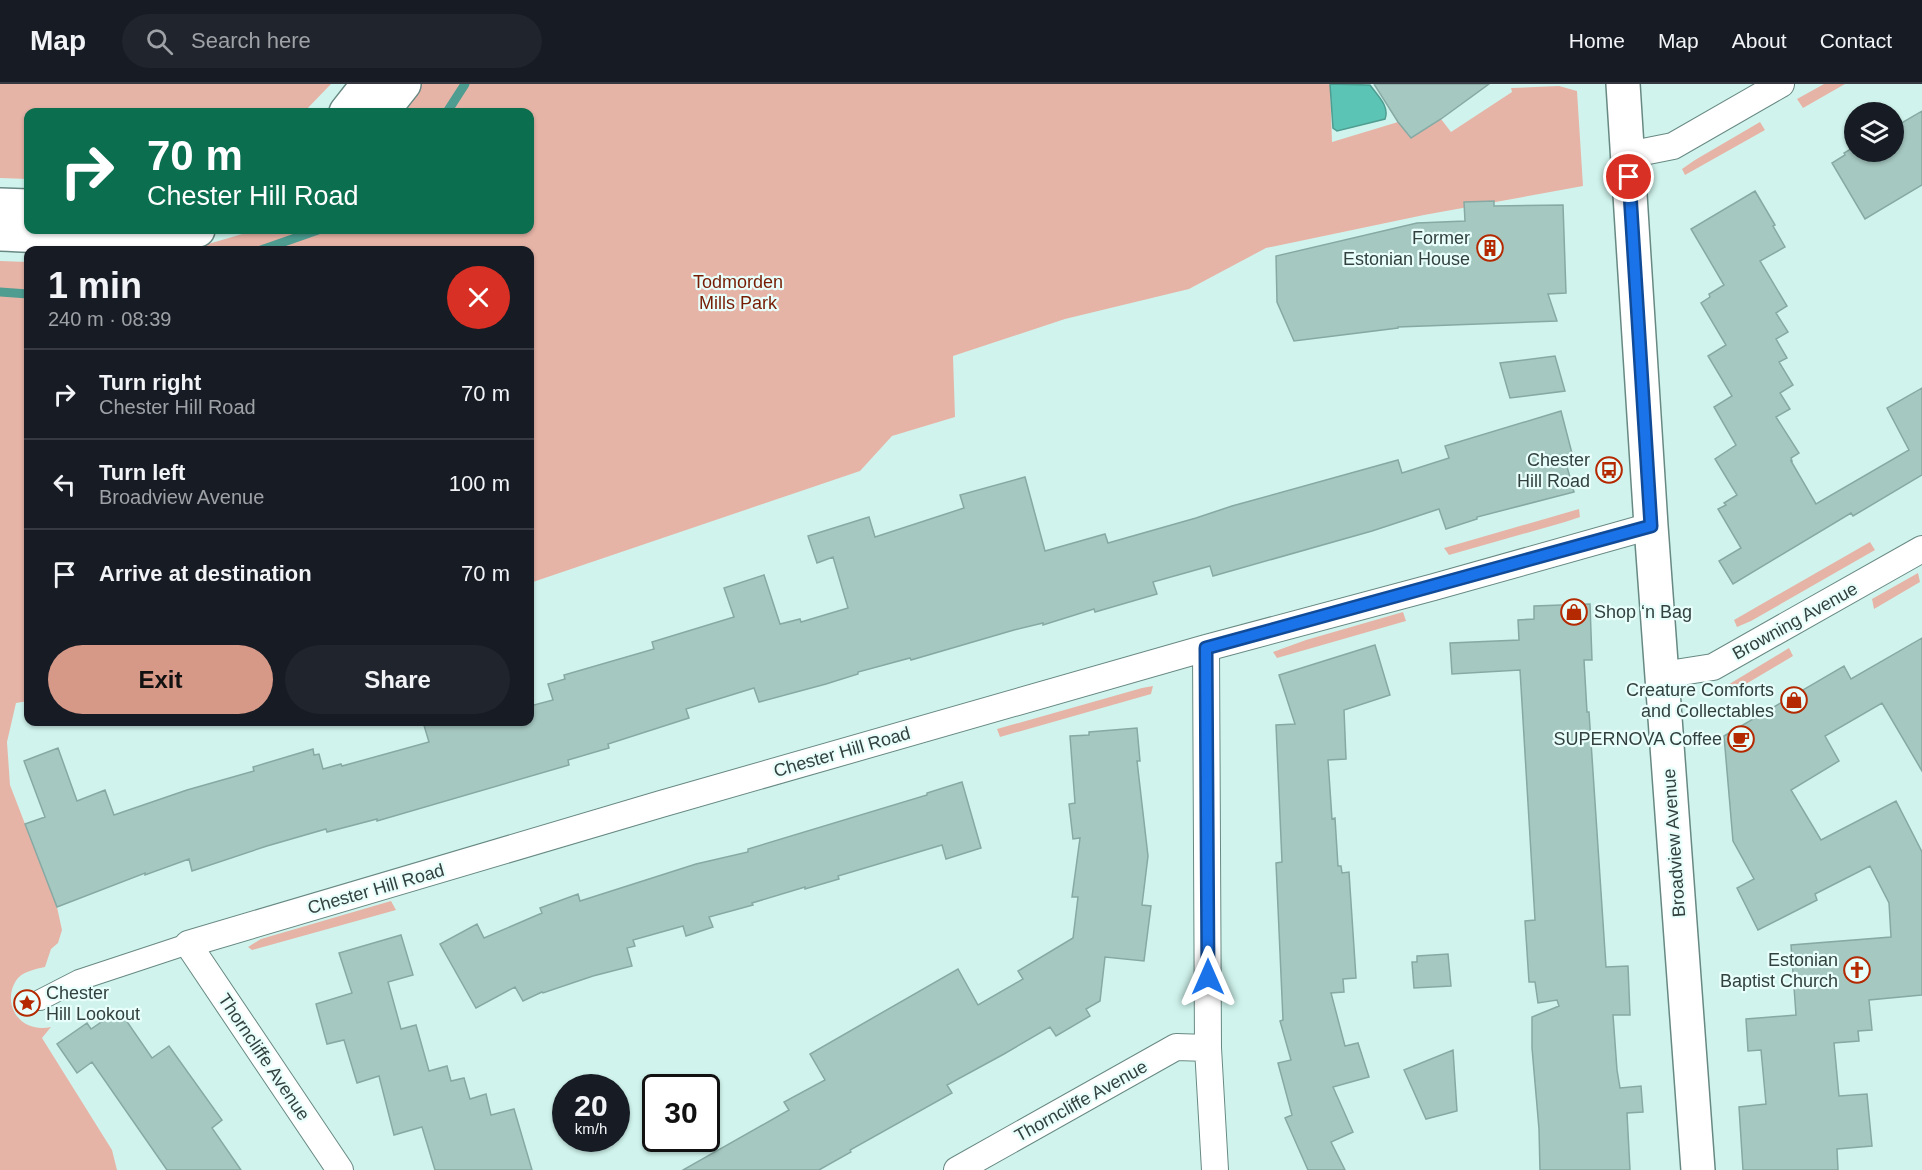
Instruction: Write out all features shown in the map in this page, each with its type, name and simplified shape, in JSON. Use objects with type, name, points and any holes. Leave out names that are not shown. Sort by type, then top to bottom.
[{"type":"main road","points":[[349,108],[368,84]]},
{"type":"main road","points":[[385,108],[404,84]]},
{"type":"main road","name":"Broadview Avenue","points":[[1623,84],[1651,526],[1698,1170]]},
{"type":"main road","points":[[0,205],[24,206]]},
{"type":"main road","points":[[0,234],[125,238],[176,234]]},
{"type":"street","points":[[1628,155],[1673,146],[1782,84]]},
{"type":"street","name":"Chester Hill Road","points":[[40,1000],[80,980],[188,944],[650,808],[1206,648],[1651,526]]},
{"type":"street","name":"Browning Avenue","points":[[1662,675],[1713,667],[1922,549]]},
{"type":"street","points":[[1206,648],[1208,1048],[1215,1170]]},
{"type":"street","name":"Thorncliffe Avenue","points":[[188,944],[340,1170]]},
{"type":"street","name":"Thorncliffe Avenue","points":[[957,1170],[1176,1047],[1208,1048]]},
{"type":"green space","points":[[0,84],[331,84],[308,108],[24,108],[24,179],[0,178]]},
{"type":"green space","name":"Todmorden Mills Park","points":[[422,84],[1330,84],[1332,142],[1398,122],[1411,138],[1441,119],[1451,132],[1512,92],[1511,88],[1559,86],[1577,91],[1583,186],[1424,215],[1266,248],[1189,289],[1065,319],[953,356],[955,417],[892,436],[860,471],[534,582],[534,246],[201,246],[242,234],[534,234],[534,108],[405,108]]},
{"type":"green space","points":[[1824,84],[1845,84],[1803,108],[1797,99]]},
{"type":"green space","points":[[1760,122],[1765,130],[1685,175],[1682,169]]},
{"type":"green space","points":[[0,261],[24,262],[24,702],[16,703],[7,742],[10,785],[57,907],[62,930],[58,943],[51,949],[45,967],[27,972],[18,978],[11,996],[12,1005],[15,1014],[29,1026],[51,1027],[42,1038],[112,1150],[117,1170],[0,1170]]},
{"type":"green space","points":[[1579,509],[1580,517],[1565,522],[1449,555],[1444,548]]},
{"type":"green space","points":[[1870,542],[1875,550],[1737,627],[1734,620]]},
{"type":"green space","points":[[1918,573],[1920,582],[1874,609],[1872,599]]},
{"type":"green space","points":[[1403,612],[1406,621],[1277,658],[1273,652],[1306,640]]},
{"type":"green space","points":[[1789,648],[1793,656],[1724,697],[1721,689]]},
{"type":"green space","points":[[1153,686],[1151,694],[1000,737],[997,729],[1142,688]]},
{"type":"green space","points":[[391,901],[396,910],[252,950],[248,947],[261,939]]},
{"type":"shaded area","points":[[1330,84],[1370,85],[1384,105],[1385,119],[1337,131],[1333,128]]},
{"type":"building","points":[[1374,84],[1489,84],[1411,138]]},
{"type":"building","points":[[1922,111],[1922,185],[1865,219],[1832,163],[1844,156],[1844,162],[1904,162],[1904,122]]},
{"type":"building","points":[[1755,191],[1785,247],[1760,261],[1787,306],[1776,313],[1788,332],[1776,339],[1787,358],[1779,362],[1793,385],[1780,393],[1790,409],[1776,417],[1799,453],[1791,458],[1791,461],[1816,504],[1909,450],[1887,408],[1922,388],[1922,475],[1853,516],[1851,513],[1733,584],[1719,561],[1741,548],[1718,509],[1737,495],[1715,459],[1736,445],[1714,407],[1732,396],[1708,356],[1726,345],[1701,303],[1710,297],[1709,294],[1724,285],[1691,229]]},
{"type":"building","points":[[1494,201],[1494,206],[1563,205],[1566,293],[1548,294],[1557,321],[1398,327],[1294,341],[1277,302],[1276,256],[1417,223],[1465,221],[1464,202]]},
{"type":"building","points":[[1555,356],[1565,391],[1510,398],[1500,363]]},
{"type":"building","points":[[1561,411],[1574,461],[1566,463],[1574,492],[1477,517],[1477,519],[1446,529],[1439,509],[1372,531],[1213,576],[1210,566],[1153,582],[1157,594],[858,672],[858,674],[826,684],[759,702],[754,688],[686,709],[689,718],[608,744],[609,748],[568,760],[569,765],[377,821],[377,819],[327,832],[326,829],[192,871],[189,859],[145,875],[145,873],[57,907],[25,824],[45,817],[24,761],[58,748],[77,801],[105,790],[114,815],[187,790],[254,771],[253,767],[313,749],[314,755],[319,754],[323,769],[429,742],[424,726],[534,726],[534,705],[553,700],[548,684],[565,679],[564,675],[654,649],[652,642],[734,617],[724,588],[764,575],[780,624],[800,619],[801,622],[848,608],[833,557],[817,563],[808,536],[869,517],[875,537],[964,508],[960,495],[1025,477],[1045,551],[1105,534],[1108,543],[1398,460],[1402,473],[1449,458],[1445,446]]},
{"type":"building","points":[[1590,604],[1592,660],[1584,660],[1606,967],[1628,966],[1630,1015],[1613,1015],[1617,1070],[1620,1088],[1641,1086],[1643,1112],[1627,1113],[1630,1170],[1540,1170],[1532,1017],[1559,1006],[1557,1000],[1538,1003],[1535,982],[1529,982],[1525,921],[1535,920],[1520,670],[1452,674],[1450,643],[1519,640],[1518,620],[1534,619],[1534,606]]},
{"type":"building","points":[[1922,638],[1922,771],[1882,703],[1825,736],[1839,761],[1791,790],[1821,840],[1896,801],[1922,852],[1922,995],[1869,1000],[1872,1030],[1858,1031],[1859,1041],[1834,1043],[1839,1096],[1867,1094],[1872,1146],[1837,1149],[1838,1170],[1743,1170],[1739,1107],[1766,1104],[1761,1050],[1748,1051],[1746,1019],[1796,1015],[1791,945],[1891,937],[1889,903],[1870,866],[1815,894],[1817,900],[1758,930],[1737,888],[1754,879],[1733,841],[1724,736],[1844,666],[1851,679]]},
{"type":"building","points":[[1375,645],[1390,695],[1344,710],[1346,759],[1328,760],[1338,866],[1341,866],[1342,873],[1349,872],[1356,978],[1343,979],[1344,992],[1331,993],[1345,1046],[1358,1043],[1369,1077],[1333,1087],[1353,1132],[1331,1142],[1345,1170],[1308,1170],[1285,1118],[1292,1115],[1278,1063],[1291,1060],[1280,1021],[1283,1020],[1276,863],[1282,862],[1276,725],[1295,724],[1279,675]]},
{"type":"building","points":[[1137,728],[1140,761],[1137,761],[1148,856],[1142,905],[1151,906],[1144,961],[1105,957],[1100,1001],[1086,1009],[1090,1016],[1056,1036],[1050,1027],[947,1085],[952,1093],[819,1170],[683,1170],[715,1152],[720,1152],[720,1149],[789,1110],[784,1102],[825,1080],[810,1054],[958,969],[978,1005],[1023,979],[1018,971],[1073,938],[1078,897],[1072,897],[1080,838],[1073,839],[1069,804],[1075,803],[1070,736],[1089,735],[1089,732]]},
{"type":"building","points":[[962,782],[981,848],[946,859],[942,845],[838,876],[839,879],[805,889],[805,887],[709,917],[713,927],[686,936],[683,926],[633,940],[635,946],[627,948],[632,966],[542,992],[523,1001],[515,987],[476,1008],[440,944],[477,924],[484,938],[542,913],[540,908],[578,894],[580,901],[696,864],[748,852],[748,849],[927,795],[927,793]]},
{"type":"building","points":[[401,935],[413,975],[388,982],[401,1029],[416,1025],[429,1071],[447,1066],[451,1081],[464,1078],[470,1099],[486,1094],[491,1115],[514,1109],[532,1170],[435,1170],[422,1127],[394,1135],[379,1076],[357,1083],[344,1040],[327,1044],[316,1004],[352,993],[339,953]]},
{"type":"building","points":[[1448,954],[1451,986],[1414,988],[1412,962],[1417,962],[1417,956]]},
{"type":"building","points":[[119,1010],[152,1058],[169,1046],[222,1120],[212,1128],[241,1170],[167,1170],[92,1062],[77,1073],[57,1044],[87,1023],[91,1029]]},
{"type":"building","points":[[1453,1050],[1457,1111],[1426,1119],[1404,1070]]},
{"type":"waterway","points":[[450,108],[465,84]]},
{"type":"waterway","points":[[272,246],[307,234]]},
{"type":"waterway","points":[[0,292],[24,294]]},
{"type":"place","name":"Former Estonian House","points":[[1490,248]]},
{"type":"place","name":"Chester Hill Road","points":[[1609,470]]},
{"type":"place","name":"Shop ‘n Bag","points":[[1574,612]]},
{"type":"place","name":"Creature Comforts and Collectables","points":[[1794,700]]},
{"type":"place","name":"SUPERNOVA Coffee","points":[[1741,739]]},
{"type":"place","name":"Estonian Baptist Church","points":[[1857,970]]},
{"type":"place","name":"Chester Hill Lookout","points":[[27,1003]]},
{"type":"route","points":[[1208,977],[1206,648],[1651,526],[1629,177]]}]
